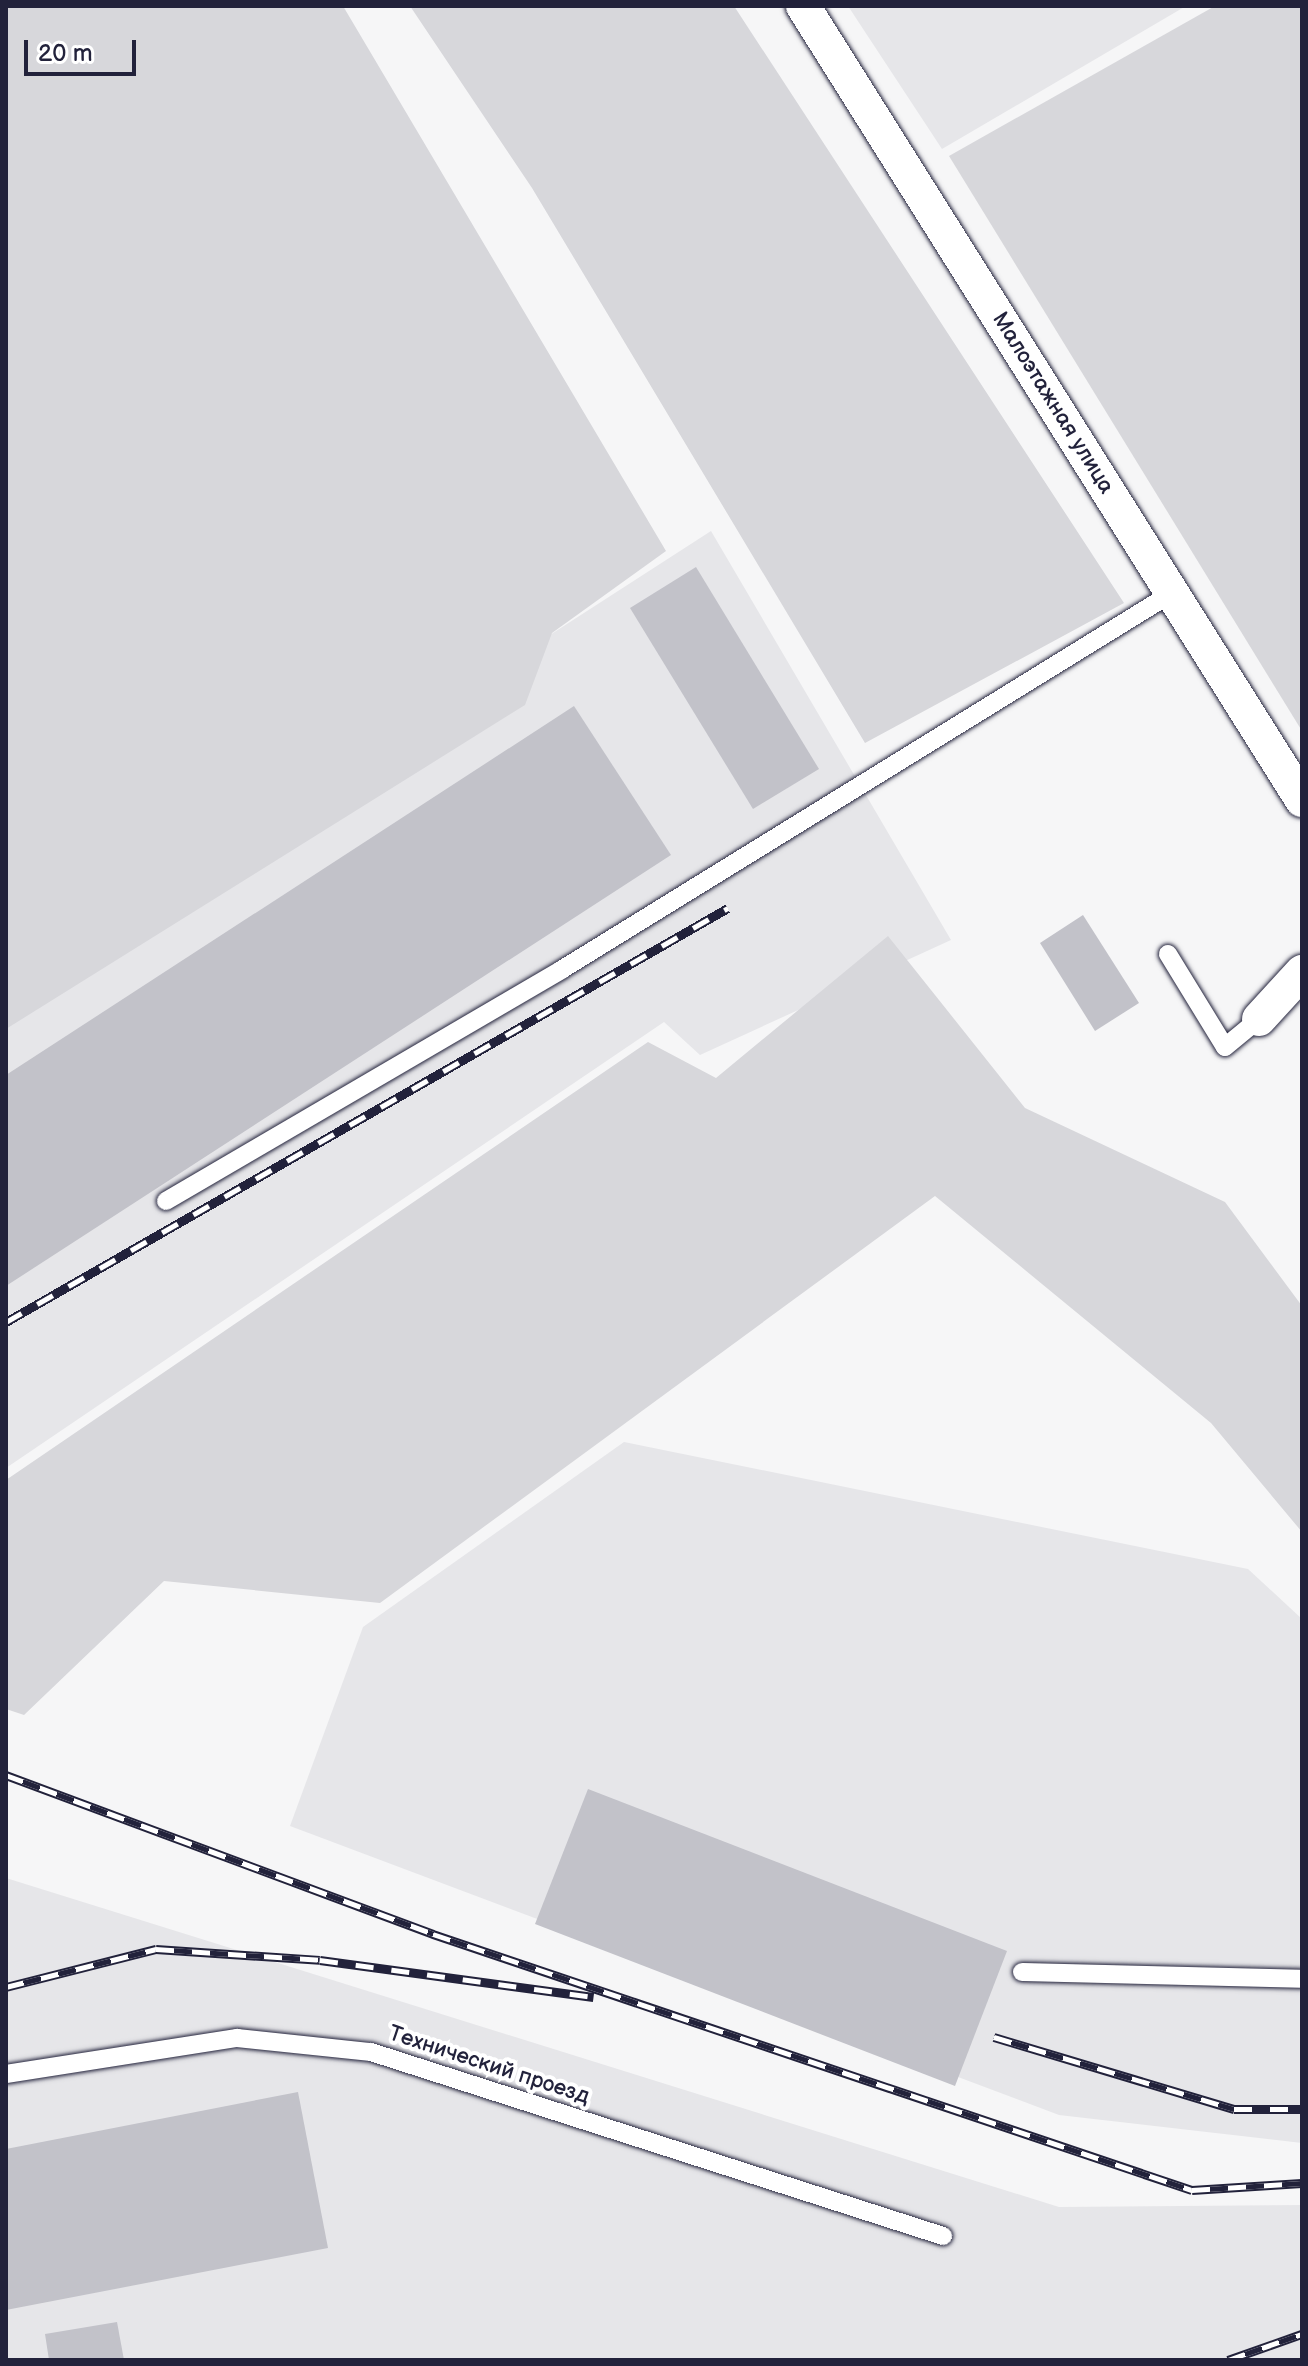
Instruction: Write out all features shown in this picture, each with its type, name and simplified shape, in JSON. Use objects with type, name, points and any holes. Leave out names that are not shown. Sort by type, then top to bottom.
[{"type":"street","name":"Малоэтажная улица","points":[[803,6],[1302,800]]},
{"type":"street","points":[[1259,1019],[1302,972]]},
{"type":"lane","points":[[166,1201],[561,970],[1172,593]]},
{"type":"lane","points":[[1168,954],[1225,1047],[1259,1019]]},
{"type":"lane","points":[[1022,1972],[1302,1979]]},
{"type":"lane","name":"Технический проезд","points":[[6,2074],[237,2038],[371,2052],[943,2236]]},
{"type":"shaded area","points":[[6,6],[343,6],[666,551],[552,633],[525,705],[6,1029]]},
{"type":"shaded area","points":[[410,6],[734,6],[1124,603],[865,743],[532,188]]},
{"type":"shaded area","points":[[848,6],[1186,6],[942,149]]},
{"type":"shaded area","points":[[1215,6],[1302,6],[1302,731],[949,156]]},
{"type":"shaded area","points":[[711,531],[951,940],[700,1055],[664,1022],[6,1468],[6,1023],[508,662]]},
{"type":"shaded area","points":[[888,936],[1025,1108],[1225,1202],[1302,1306],[1302,1532],[1211,1423],[935,1196],[380,1603],[164,1581],[24,1715],[6,1709],[6,1480],[648,1042],[716,1078]]},
{"type":"shaded area","points":[[624,1442],[1248,1569],[1302,1619],[1302,2143],[1059,2115],[290,1826],[363,1627]]},
{"type":"shaded area","points":[[6,1878],[1059,2207],[1302,2205],[1302,2360],[6,2360]]},
{"type":"building","points":[[696,567],[819,769],[753,809],[630,608]]},
{"type":"building","points":[[574,706],[671,855],[6,1286],[6,1075]]},
{"type":"building","points":[[1083,915],[1139,1003],[1095,1031],[1040,943]]},
{"type":"building","points":[[588,1789],[1007,1951],[955,2086],[535,1924]]},
{"type":"building","points":[[298,2092],[328,2248],[6,2310],[6,2149]]},
{"type":"building","points":[[117,2322],[124,2360],[49,2360],[45,2334]]},
{"type":"railway","points":[[6,1322],[728,908]]},
{"type":"railway","points":[[6,1775],[433,1934],[1192,2190],[1302,2183]]},
{"type":"railway","points":[[6,1987],[156,1949],[320,1960],[594,1997]]},
{"type":"railway","points":[[994,2037],[1234,2109],[1302,2109]]},
{"type":"railway","points":[[1228,2360],[1302,2334]]}]
